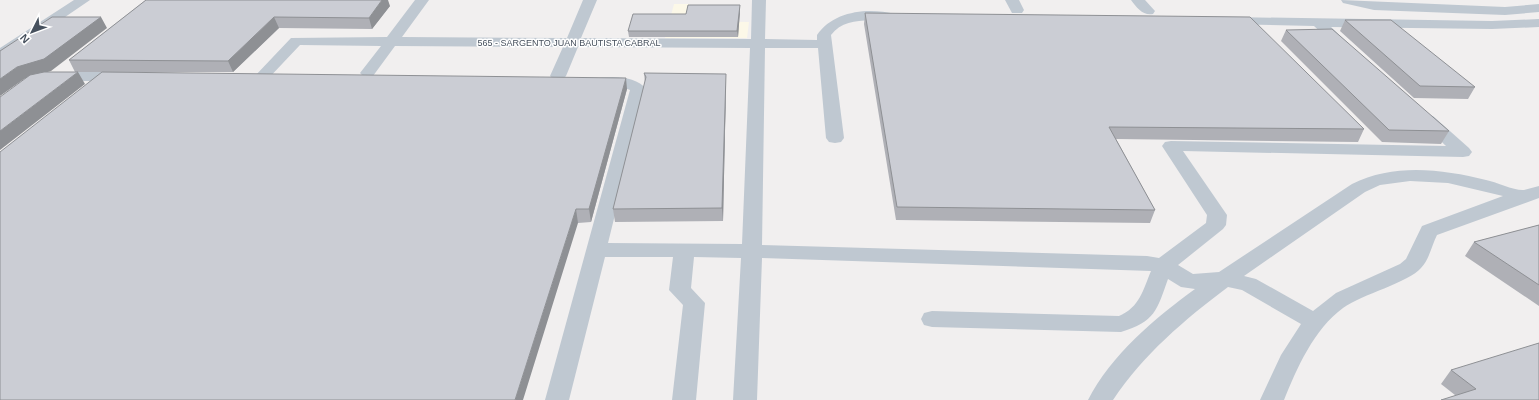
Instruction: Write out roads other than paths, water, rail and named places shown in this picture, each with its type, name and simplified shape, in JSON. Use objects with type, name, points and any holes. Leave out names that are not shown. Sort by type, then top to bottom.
[{"type":"street","points":[[0,55],[84,0]]},
{"type":"street","points":[[367,78],[386,42],[422,0]]},
{"type":"street","points":[[557,400],[638,89],[634,84],[564,80],[572,43],[590,0]]},
{"type":"street","points":[[745,400],[752,251],[759,0]]},
{"type":"street","points":[[1138,0],[1148,17]]},
{"type":"street","points":[[1348,0],[1374,6],[1506,11],[1539,8]]},
{"type":"street","points":[[1495,0],[1506,11],[1516,25]]},
{"type":"street","points":[[1012,10],[1030,19]]},
{"type":"street","points":[[835,138],[824,35],[836,22],[846,18],[904,17]]},
{"type":"street","points":[[1219,21],[1516,25],[1539,23]]},
{"type":"street","points":[[1251,21],[1268,38]]},
{"type":"street","points":[[1317,22],[1358,58]]},
{"type":"street","points":[[0,40],[23,40]]},
{"type":"street","name":"565 - SARGENTO JUAN BAUTISTA CABRAL","points":[[284,79],[252,79],[296,41],[824,44]]},
{"type":"street","points":[[56,77],[75,62]]},
{"type":"street","points":[[40,79],[56,77],[136,78]]},
{"type":"street","points":[[87,92],[105,77]]},
{"type":"street","points":[[932,319],[1121,324],[1138,317],[1148,304],[1163,266],[1216,225],[1217,215],[1171,146],[1463,152],[1416,110]]},
{"type":"street","points":[[1362,134],[1379,151]]},
{"type":"street","points":[[1100,400],[1126,362],[1176,314],[1373,181],[1417,176],[1445,178],[1530,194]]},
{"type":"street","points":[[1272,400],[1279,381],[1315,322],[1324,312],[1336,303],[1407,269],[1414,263],[1429,231],[1530,194]]},
{"type":"street","points":[[596,250],[752,251],[1147,263],[1163,266],[1190,282],[1226,279],[1248,284],[1315,322]]},
{"type":"street","points":[[684,250],[680,290],[694,303],[684,400]]}]
